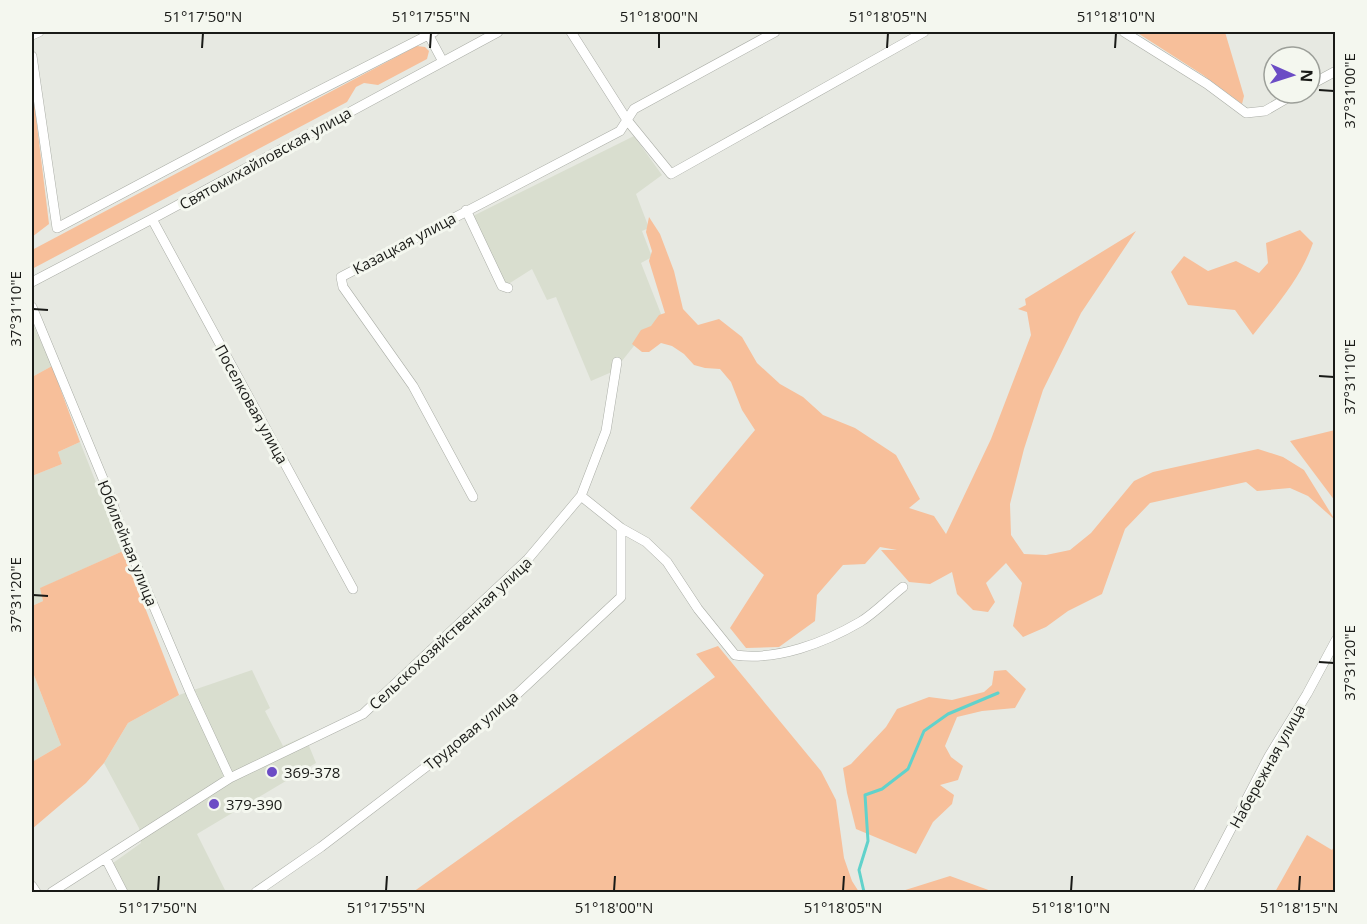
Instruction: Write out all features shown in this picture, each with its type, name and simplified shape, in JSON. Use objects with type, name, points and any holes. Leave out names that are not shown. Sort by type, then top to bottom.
[{"type":"street","points":[[32,35],[39,32]]},
{"type":"street","points":[[32,56],[57,228],[430,32],[442,60]]},
{"type":"street","name":"Святомихайловская улица","points":[[32,282],[442,60],[498,32]]},
{"type":"street","points":[[571,32],[627,120],[671,174],[924,32]]},
{"type":"street","name":"Казацкая улица","points":[[473,497],[413,386],[343,287],[341,277],[620,131],[634,109],[776,32]]},
{"type":"street","points":[[1125,32],[1207,84],[1246,113],[1265,111],[1275,105]]},
{"type":"street","points":[[466,210],[502,286],[508,288]]},
{"type":"street","name":"Поселковая улица","points":[[152,219],[353,589]]},
{"type":"street","name":"Юбилейная улица","points":[[32,307],[177,661],[230,778]]},
{"type":"street","name":"Сельскохозяйственная улица","points":[[52,892],[230,778],[363,714],[528,559],[581,496],[606,431],[617,362]]},
{"type":"street","points":[[581,496],[621,528],[646,542],[667,562],[699,609],[735,655],[747,657],[784,652],[818,642],[861,621],[903,587]]},
{"type":"street","name":"Трудовая улица","points":[[256,892],[321,847],[498,712],[621,597],[621,528]]},
{"type":"street","name":"Набережная улица","points":[[1198,892],[1269,756],[1307,694],[1335,640]]},
{"type":"street","points":[[106,859],[123,892]]},
{"type":"street","points":[[32,886],[36,892]]},
{"type":"shaded area","points":[[1136,32],[1225,32],[1244,96],[1242,104],[1203,75]]},
{"type":"shaded area","points":[[417,46],[425,47],[429,51],[427,59],[378,85],[364,83],[356,87],[347,102],[32,269],[32,250]]},
{"type":"shaded area","points":[[32,84],[49,224],[32,237]]},
{"type":"shaded area","points":[[634,136],[662,175],[636,194],[649,228],[642,231],[652,257],[641,263],[663,319],[637,342],[614,371],[591,381],[556,297],[547,300],[532,269],[507,285],[503,283],[473,216]]},
{"type":"shaded area","points":[[649,217],[660,234],[674,271],[683,309],[698,325],[719,319],[742,337],[757,363],[780,384],[803,397],[823,415],[855,428],[896,455],[920,499],[909,508],[934,516],[946,534],[991,439],[1031,335],[1027,312],[1018,309],[1026,305],[1025,299],[1136,231],[1081,313],[1043,390],[1024,449],[1010,504],[1011,535],[1024,554],[1046,555],[1070,550],[1091,533],[1134,481],[1153,472],[1258,449],[1283,457],[1304,470],[1335,520],[1308,496],[1290,488],[1257,491],[1246,482],[1150,503],[1125,529],[1102,594],[1068,611],[1046,627],[1023,637],[1013,626],[1022,583],[1006,563],[986,583],[995,602],[988,612],[973,610],[957,594],[952,572],[930,584],[909,582],[881,550],[897,550],[880,547],[865,564],[843,565],[817,595],[815,621],[779,647],[746,648],[730,628],[764,575],[690,508],[755,430],[742,410],[731,382],[720,369],[694,365],[672,346],[661,343],[649,352],[642,352],[632,344],[641,330],[651,326],[659,315],[665,313],[649,261],[652,251],[646,232]]},
{"type":"shaded area","points":[[1300,230],[1313,243],[1308,256],[1287,291],[1253,335],[1235,310],[1188,305],[1171,272],[1184,256],[1208,271],[1236,261],[1259,273],[1268,263],[1266,243]]},
{"type":"shaded area","points":[[32,322],[52,366],[32,377]]},
{"type":"shaded area","points":[[52,366],[80,442],[58,452],[62,464],[32,476],[32,377]]},
{"type":"shaded area","points":[[1336,430],[1335,501],[1290,441]]},
{"type":"shaded area","points":[[80,442],[123,551],[41,588],[43,601],[32,606],[32,476],[62,464],[58,452]]},
{"type":"shaded area","points":[[123,551],[179,695],[128,723],[104,763],[86,783],[32,829],[32,762],[61,745],[32,670],[32,606],[43,601],[40,588]]},
{"type":"shaded area","points":[[718,646],[821,771],[836,800],[844,858],[852,881],[859,892],[413,892],[715,677],[696,654]]},
{"type":"shaded area","points":[[32,670],[61,745],[32,762]]},
{"type":"shaded area","points":[[252,670],[270,708],[265,711],[283,746],[305,736],[316,763],[197,834],[226,892],[128,892],[113,863],[141,843],[139,828],[104,763],[128,723],[179,695]]},
{"type":"shaded area","points":[[1006,670],[1026,689],[1015,708],[982,711],[957,717],[945,746],[951,757],[963,766],[958,780],[940,785],[954,795],[952,804],[933,822],[916,854],[856,829],[843,768],[851,764],[886,727],[897,709],[929,697],[952,700],[984,692],[992,685],[994,671]]},
{"type":"shaded area","points":[[1307,835],[1332,850],[1335,845],[1335,892],[1275,892]]},
{"type":"shaded area","points":[[950,876],[994,892],[899,892]]},
{"type":"waterway","points":[[864,892],[859,870],[868,841],[865,795],[882,789],[908,769],[924,731],[948,714],[998,693]]},
{"type":"place","name":"369-378","points":[[272,772]]},
{"type":"place","name":"379-390","points":[[214,804]]}]
